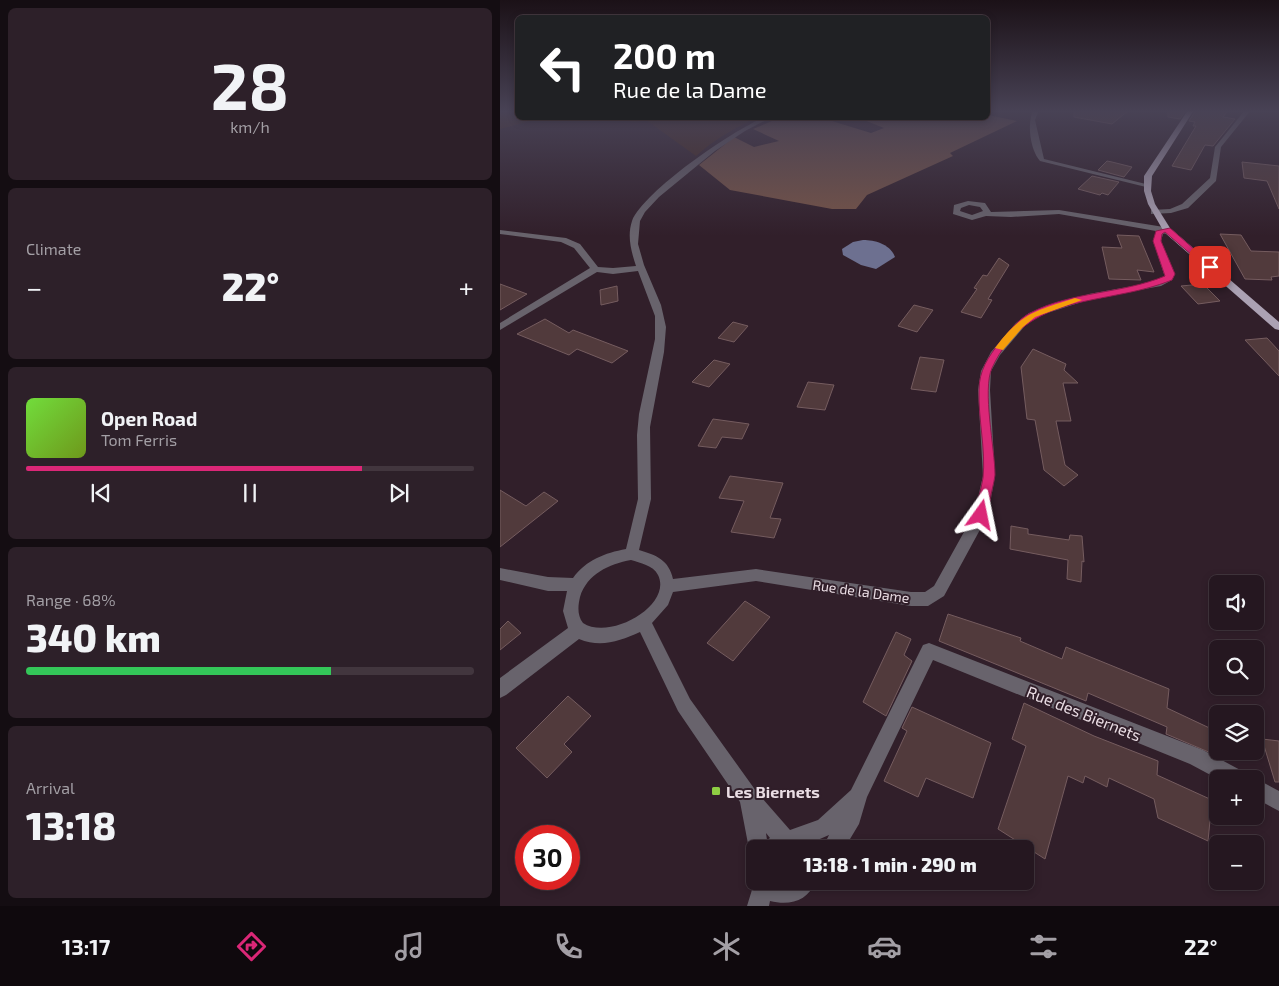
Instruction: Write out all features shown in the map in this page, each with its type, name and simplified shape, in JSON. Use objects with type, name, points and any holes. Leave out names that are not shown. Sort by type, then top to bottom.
[{"type":"main road","points":[[1163,152],[1148,176],[1146,185],[1154,212],[1165,230],[1279,327]]},
{"type":"street","points":[[631,554],[639,529],[646,491],[644,428],[648,396],[660,348],[661,325],[655,300],[634,245],[634,227],[647,203],[707,152]]},
{"type":"street","points":[[1038,152],[1042,160],[1146,185]]},
{"type":"street","points":[[1154,212],[1171,212],[1185,206],[1213,179],[1217,152]]},
{"type":"street","points":[[987,214],[1012,215],[1059,212],[1165,230]]},
{"type":"street","name":"Rue de la Dame","points":[[667,586],[756,574],[911,599],[928,599],[940,591],[981,515],[989,476],[984,390],[986,371],[995,354],[1020,325],[1032,315],[1089,297],[1149,286],[1169,278],[1170,274],[1157,241],[1159,233],[1165,230]]},
{"type":"street","points":[[500,232],[563,240],[577,246],[595,269]]},
{"type":"street","points":[[500,327],[595,269],[613,271],[642,268]]},
{"type":"street","points":[[631,554],[646,556],[658,562],[666,573],[667,586],[664,599],[656,612],[644,623],[628,632],[609,637],[592,636],[579,629],[570,617],[570,601],[576,585],[587,572],[601,562],[616,556],[631,554]]},
{"type":"street","points":[[500,574],[548,584],[576,585]]},
{"type":"street","points":[[644,623],[684,705],[748,798],[785,840]]},
{"type":"street","points":[[500,689],[579,629]]},
{"type":"street","name":"Rue des Biernets","points":[[858,796],[929,651],[1196,757],[1220,770]]},
{"type":"street","points":[[1264,793],[1279,801]]},
{"type":"street","points":[[797,840],[825,827],[858,796]]},
{"type":"street","points":[[838,840],[852,817],[858,796]]},
{"type":"street","points":[[748,798],[757,840]]},
{"type":"street","points":[[758,906],[763,890]]},
{"type":"street","points":[[771,890],[780,895],[798,893]]},
{"type":"shaded area","points":[[691,152],[700,152],[696,156]]},
{"type":"shaded area","points":[[715,152],[952,152],[950,153],[953,156],[867,195],[856,209],[832,209],[730,190],[699,165]]},
{"type":"water","points":[[863,240],[886,246],[895,257],[876,269],[861,265],[843,255],[842,249],[853,242]]},
{"type":"building","points":[[1180,152],[1201,152],[1191,170],[1172,166]]},
{"type":"building","points":[[1107,161],[1132,167],[1124,177],[1098,170]]},
{"type":"building","points":[[1242,162],[1279,166],[1279,209],[1267,181],[1244,178]]},
{"type":"building","points":[[1092,176],[1119,182],[1108,195],[1102,193],[1100,195],[1078,189]]},
{"type":"building","points":[[1220,234],[1241,235],[1251,251],[1279,252],[1279,276],[1271,277],[1272,280],[1245,279]]},
{"type":"building","points":[[1117,235],[1139,236],[1154,272],[1137,270],[1141,280],[1109,279],[1102,247],[1122,248]]},
{"type":"building","points":[[999,258],[1009,265],[988,299],[992,300],[981,318],[961,312],[977,289],[974,288],[983,275],[987,276]]},
{"type":"building","points":[[500,284],[527,294],[500,310]]},
{"type":"building","points":[[1203,284],[1220,301],[1198,304],[1181,286]]},
{"type":"building","points":[[617,286],[618,301],[601,305],[600,290]]},
{"type":"building","points":[[914,305],[933,310],[917,332],[898,326]]},
{"type":"building","points":[[545,319],[569,333],[573,330],[628,351],[612,363],[577,349],[569,355],[517,334]]},
{"type":"building","points":[[733,322],[748,326],[734,342],[718,338]]},
{"type":"building","points":[[1267,338],[1279,351],[1279,376],[1245,340]]},
{"type":"building","points":[[1033,349],[1066,364],[1064,370],[1078,383],[1063,383],[1071,421],[1056,421],[1065,465],[1078,475],[1064,486],[1044,470],[1035,420],[1027,419],[1021,367]]},
{"type":"building","points":[[920,357],[944,360],[936,392],[911,389]]},
{"type":"building","points":[[714,360],[730,364],[709,387],[692,382]]},
{"type":"building","points":[[808,382],[834,385],[825,410],[797,407]]},
{"type":"building","points":[[713,419],[749,424],[742,439],[722,437],[716,448],[698,446]]},
{"type":"building","points":[[730,476],[783,483],[770,518],[781,519],[774,538],[731,532],[744,501],[719,498]]},
{"type":"building","points":[[500,490],[526,506],[544,492],[558,501],[500,547]]},
{"type":"building","points":[[1011,526],[1028,529],[1028,534],[1069,540],[1070,535],[1082,536],[1084,562],[1082,561],[1081,582],[1067,579],[1068,560],[1010,549]]},
{"type":"building","points":[[745,601],[770,617],[733,661],[707,643]]},
{"type":"building","points":[[948,614],[1021,638],[1020,641],[1062,659],[1066,647],[1169,689],[1167,708],[1209,728],[1209,752],[1166,734],[1167,727],[1088,693],[1086,701],[939,641]]},
{"type":"building","points":[[508,621],[521,633],[500,650],[500,629]]},
{"type":"building","points":[[896,632],[911,639],[904,655],[912,661],[886,716],[863,702]]},
{"type":"building","points":[[568,696],[591,716],[564,744],[572,752],[547,778],[516,748]]},
{"type":"building","points":[[1024,703],[1094,736],[1158,761],[1157,775],[1209,799],[1208,841],[1158,818],[1154,799],[1109,778],[1107,787],[1085,776],[1083,783],[1068,776],[1045,859],[1034,852],[1034,840],[1015,840],[998,829],[1026,746],[1012,739]]},
{"type":"building","points":[[912,707],[991,743],[973,798],[926,778],[918,797],[884,781],[907,731],[902,728]]},
{"type":"building","points":[[1264,739],[1279,741],[1279,782],[1275,782],[1264,746]]},
{"type":"slow traffic","points":[[1000,348],[1020,325],[1032,315],[1078,300]]},
{"type":"place","name":"Les Biernets","points":[[716,791]]},
{"type":"route","points":[[981,515],[989,476],[984,390],[986,371],[995,354],[1006,340],[1032,315],[1053,307],[1089,297],[1158,284],[1169,278],[1170,274],[1165,256],[1157,241],[1159,233],[1163,230],[1167,230],[1210,267]]}]
